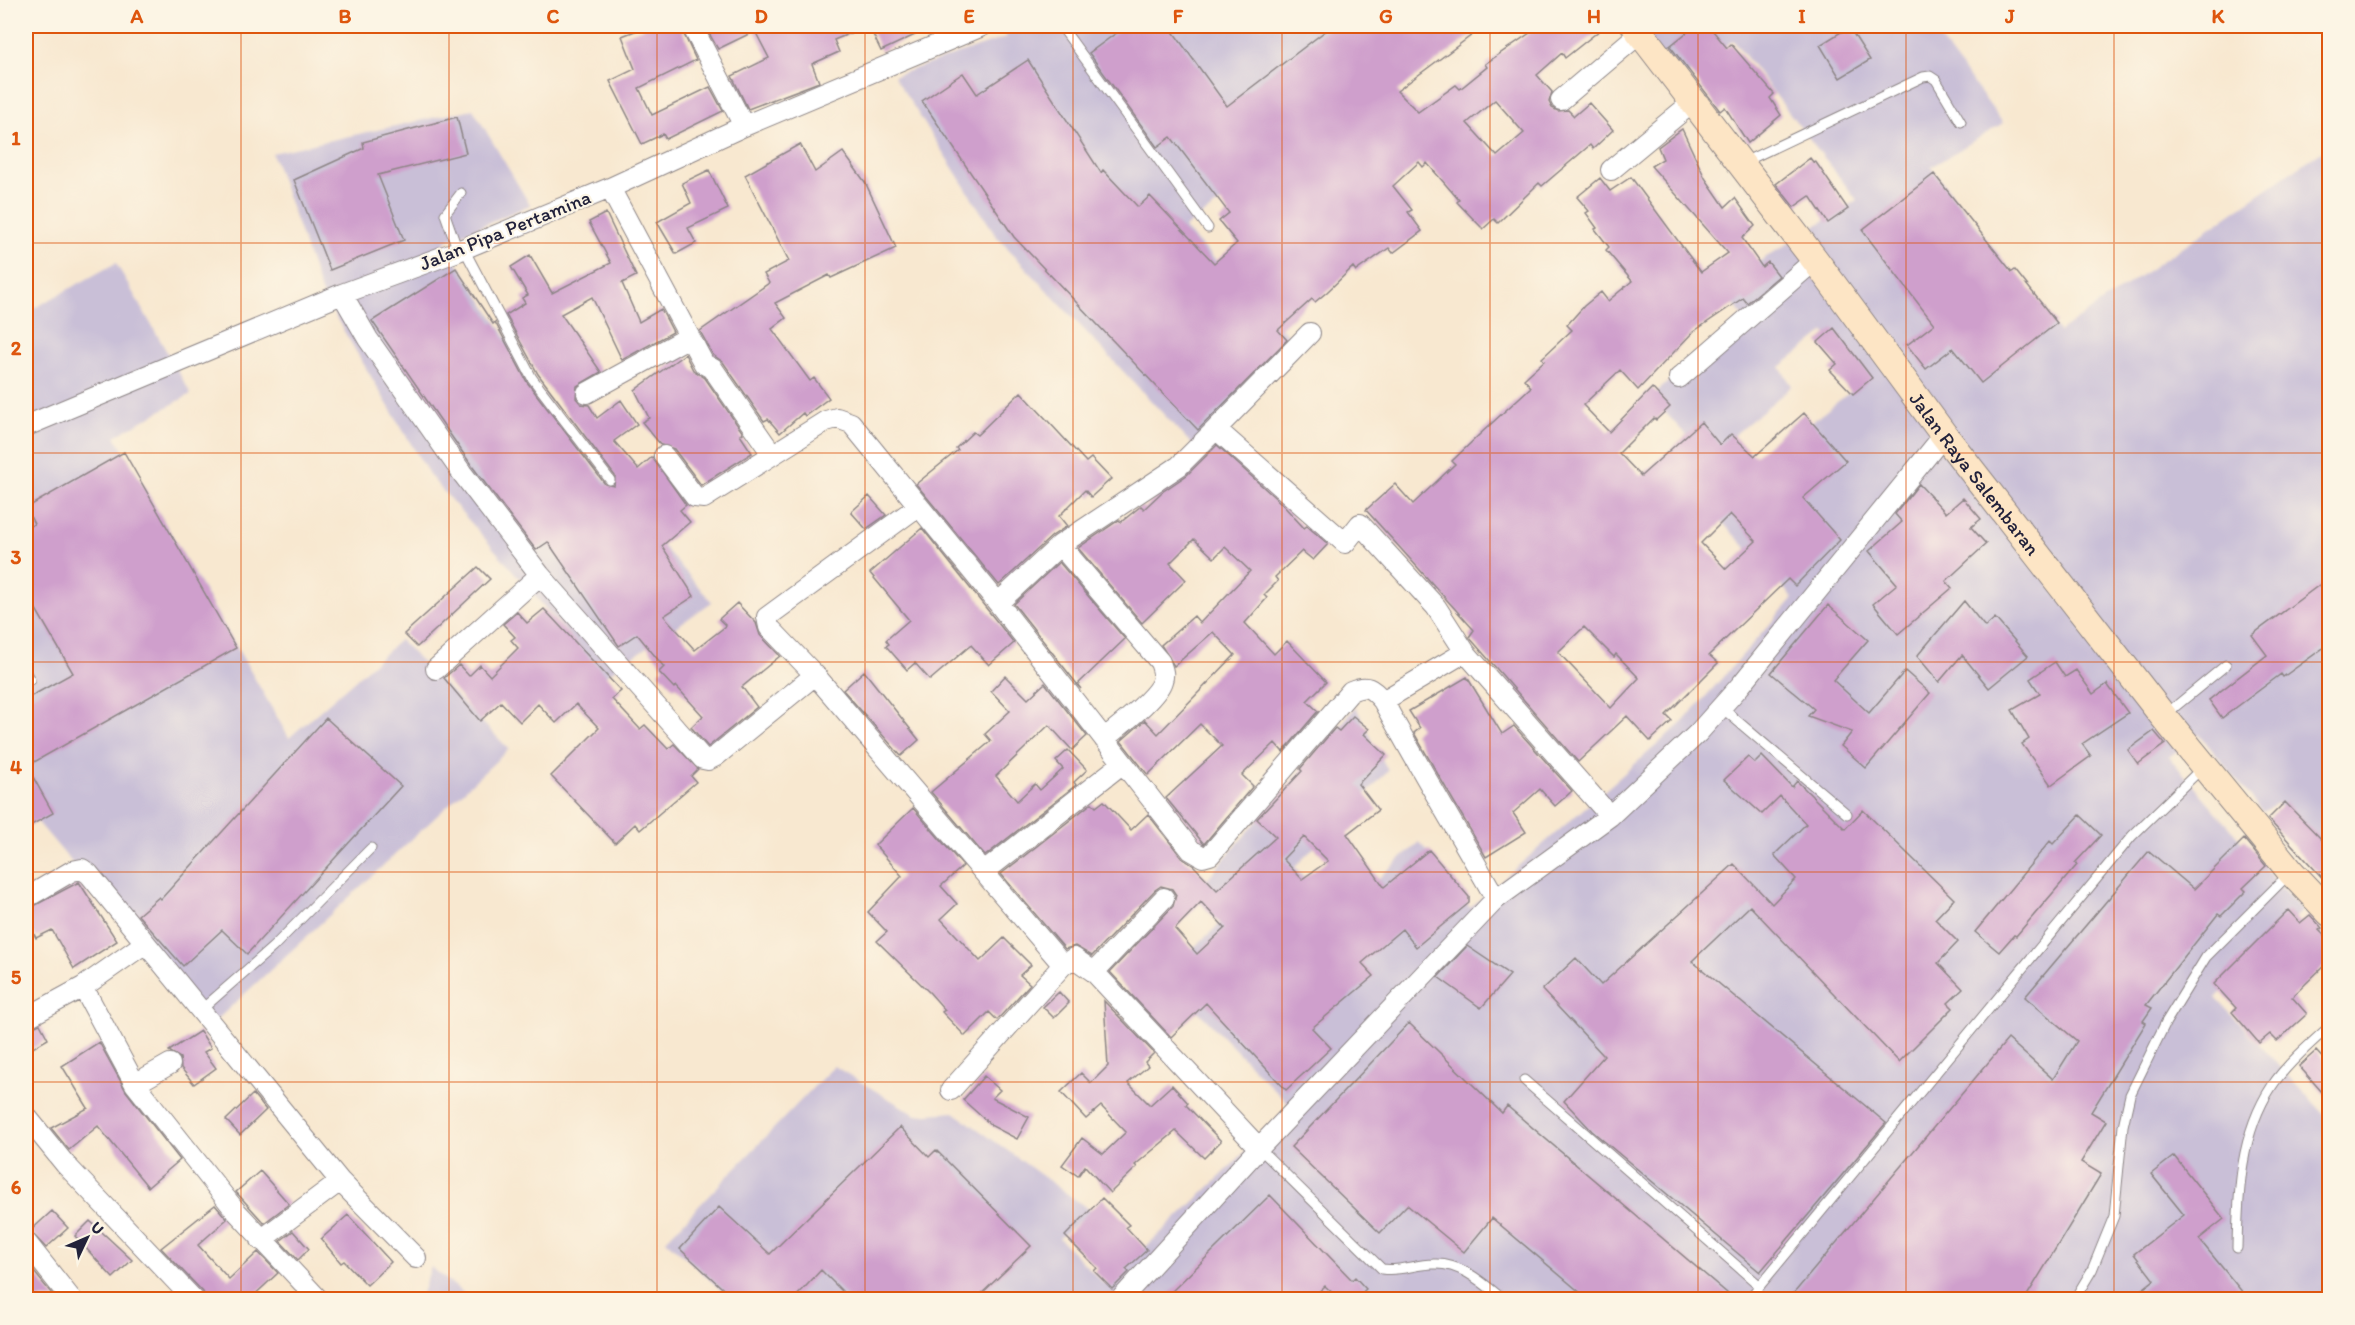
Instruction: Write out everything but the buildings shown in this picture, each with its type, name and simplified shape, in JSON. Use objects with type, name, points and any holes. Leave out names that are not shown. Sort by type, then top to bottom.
[{"type":"main road","name":"Jalan Raya Salembaran","points":[[1638,29],[1815,260],[1944,435],[2163,716],[2291,872],[2330,913]]},
{"type":"street","points":[[692,26],[744,126]]},
{"type":"street","name":"Jalan Pipa Pertamina","points":[[26,426],[342,294],[461,250],[610,188],[744,126],[982,26]]},
{"type":"street","points":[[1561,100],[1638,29]]},
{"type":"street","points":[[1611,170],[1693,102]]},
{"type":"street","points":[[610,188],[704,364],[713,369],[772,454]]},
{"type":"street","points":[[1679,378],[1815,260]]},
{"type":"street","points":[[342,294],[368,339],[456,464],[540,575],[703,759],[708,760],[716,756],[815,675]]},
{"type":"street","points":[[998,603],[1060,545],[1179,466],[1310,333]]},
{"type":"street","points":[[587,393],[689,337]]},
{"type":"street","points":[[664,456],[695,497],[700,498],[826,421],[844,419],[851,423],[917,507],[998,603],[1191,850],[1203,857],[1210,855],[1351,691],[1362,686],[1373,688],[1383,701],[1446,816],[1464,841],[1496,899]]},
{"type":"street","points":[[1216,429],[1345,543],[1360,524],[1436,607],[1465,652],[1610,816]]},
{"type":"street","points":[[1119,1299],[1496,899],[1610,816],[1698,733],[1740,686],[1944,435]]},
{"type":"street","points":[[917,507],[767,617],[769,627],[815,675],[1063,964]]},
{"type":"street","points":[[1060,545],[1160,662],[1164,673],[1162,684],[1154,694],[1104,739]]},
{"type":"street","points":[[436,669],[540,575]]},
{"type":"street","points":[[1383,701],[1465,652]]},
{"type":"street","points":[[984,872],[1123,764]]},
{"type":"street","points":[[26,898],[72,872],[82,869],[89,874],[340,1182],[416,1258]]},
{"type":"street","points":[[1094,972],[1164,898]]},
{"type":"street","points":[[26,1018],[83,987],[144,944]]},
{"type":"street","points":[[951,1090],[1063,964],[1074,958],[1094,972],[1259,1148]]},
{"type":"street","points":[[83,987],[135,1084],[261,1240],[319,1299]]},
{"type":"street","points":[[135,1084],[170,1064]]},
{"type":"street","points":[[26,1116],[64,1164],[194,1299]]},
{"type":"street","points":[[261,1240],[340,1182]]},
{"type":"street","points":[[26,1242],[72,1299]]},
{"type":"lane","points":[[1061,26],[1208,228]]},
{"type":"lane","points":[[1741,163],[1923,77],[1930,76],[1936,80],[1961,122]]},
{"type":"lane","points":[[461,193],[445,214],[461,250],[532,378],[610,480]]},
{"type":"lane","points":[[2163,716],[2226,665]]},
{"type":"lane","points":[[1721,706],[1847,814]]},
{"type":"lane","points":[[1748,1299],[2132,836],[2204,766]]},
{"type":"lane","points":[[201,1010],[273,947],[371,848]]},
{"type":"lane","points":[[2074,1299],[2092,1270],[2114,1216],[2123,1126],[2130,1095],[2166,1022],[2206,957],[2291,872]]},
{"type":"lane","points":[[2236,1248],[2239,1185],[2250,1132],[2272,1086],[2330,1026]]},
{"type":"lane","points":[[1524,1080],[1760,1286]]},
{"type":"lane","points":[[1259,1148],[1382,1269],[1397,1271],[1433,1264],[1455,1266],[1504,1299]]},
{"type":"lane","points":[[991,1299],[999,1297],[1005,1299]]},
{"type":"shaded area","points":[[999,26],[1431,26],[1367,73],[1381,90],[1184,228],[1301,348],[1199,452],[997,237],[894,76],[1007,37]]},
{"type":"shaded area","points":[[1632,26],[1930,26],[2003,123],[1931,167],[2059,332],[2329,146],[2329,850],[2277,804],[2263,812],[2199,734],[2169,757],[2302,911],[2216,998],[2329,1119],[2329,1299],[732,1300],[666,1240],[834,1066],[916,1115],[954,1112],[1091,1211],[1059,1238],[1105,1285],[1218,1179],[1290,1106],[1163,975],[1220,924],[1193,895],[1356,707],[1388,771],[1295,867],[1335,916],[1420,842],[1470,908],[1683,722],[1793,598],[1721,521],[1766,458],[1864,381],[1825,332],[1780,367],[1792,386],[1733,436],[1709,460],[1651,397],[1742,316],[1722,285],[1857,200],[1733,40],[1675,84]]},
{"type":"shaded area","points":[[473,109],[530,205],[444,242],[583,455],[712,602],[605,676],[430,476],[322,294],[272,153]]},
{"type":"shaded area","points":[[116,263],[191,394],[115,436],[289,738],[400,640],[509,749],[210,1026],[36,820],[26,825],[26,303],[31,310]]},
{"type":"shaded area","points":[[431,1267],[471,1299],[420,1299]]}]
